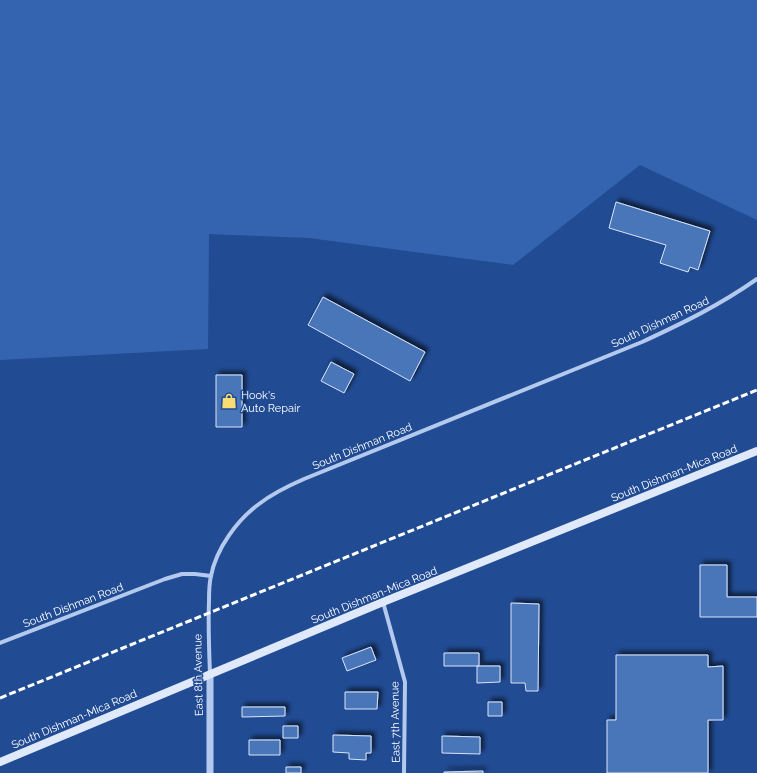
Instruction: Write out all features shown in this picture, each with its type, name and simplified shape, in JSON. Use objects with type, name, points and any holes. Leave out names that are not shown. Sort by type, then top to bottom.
[{"type":"main road","name":"South Dishman-Mica Road","points":[[0,762],[383,602],[757,451]]},
{"type":"street","name":"South Dishman Road","points":[[0,643],[165,579],[182,574],[211,576],[215,560],[232,532],[248,513],[258,504],[277,492],[311,476],[642,342],[706,311],[757,279]]},
{"type":"street","name":"East 8th Avenue","points":[[210,773],[210,674],[208,613],[211,576]]},
{"type":"street","name":"East 7th Avenue","points":[[383,602],[405,682],[404,773]]},
{"type":"shaded area","points":[[0,0],[757,0],[757,220],[640,165],[513,265],[309,238],[209,234],[208,349],[0,360]]},
{"type":"building","points":[[616,202],[710,231],[698,270],[690,267],[688,272],[660,263],[666,245],[609,228]]},
{"type":"building","points":[[323,297],[425,352],[410,381],[308,325]]},
{"type":"building","points":[[331,362],[354,374],[344,393],[321,381]]},
{"type":"building","name":"Hook's Auto Repair","points":[[216,375],[242,375],[242,427],[216,427]]},
{"type":"building","points":[[700,565],[727,565],[727,597],[757,597],[757,617],[700,617]]},
{"type":"building","points":[[511,603],[539,604],[538,691],[526,691],[525,683],[511,683]]},
{"type":"building","points":[[371,647],[376,660],[347,671],[342,658]]},
{"type":"building","points":[[444,653],[479,653],[479,666],[444,666]]},
{"type":"building","points":[[616,655],[708,655],[708,667],[723,666],[723,720],[708,720],[708,773],[607,773],[607,720],[616,720]]},
{"type":"building","points":[[477,666],[500,666],[500,682],[477,683]]},
{"type":"building","points":[[345,692],[378,692],[377,709],[345,709]]},
{"type":"building","points":[[488,702],[502,702],[502,716],[488,716]]},
{"type":"building","points":[[242,707],[285,707],[285,716],[242,717]]},
{"type":"building","points":[[283,726],[298,726],[298,738],[283,738]]},
{"type":"building","points":[[333,735],[371,736],[371,753],[366,753],[366,760],[349,759],[349,753],[333,752]]},
{"type":"building","points":[[442,736],[480,737],[480,754],[442,753]]},
{"type":"building","points":[[249,740],[280,740],[280,755],[249,755]]},
{"type":"building","points":[[286,767],[301,767],[301,773],[286,773]]},
{"type":"building","points":[[483,771],[483,773],[444,773],[444,772]]},
{"type":"railway","points":[[0,698],[757,390]]},
{"type":"place","name":"Hook's Auto Repair","points":[[229,401]]}]
